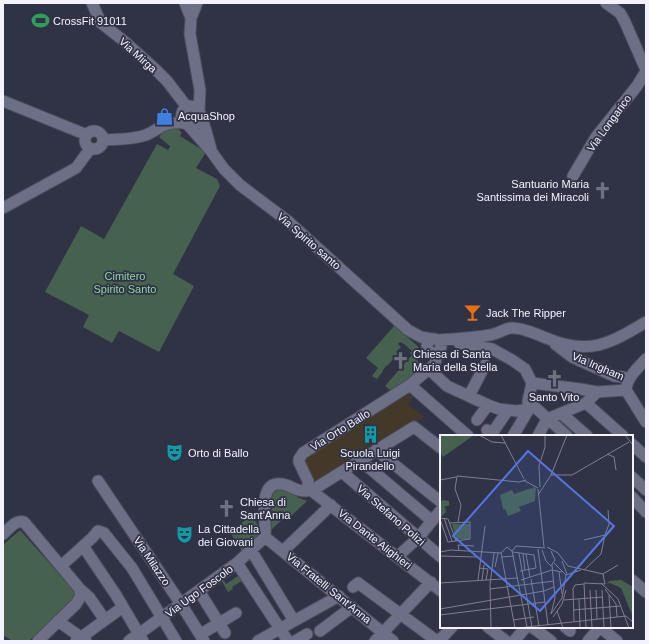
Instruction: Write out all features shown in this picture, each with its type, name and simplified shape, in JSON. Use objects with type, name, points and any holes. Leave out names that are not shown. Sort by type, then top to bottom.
[{"type":"street","name":"Via Mirga","points":[[92,3],[101,23],[124,41],[155,69],[192,110]]},
{"type":"street","points":[[185,3],[191,18]]},
{"type":"street","points":[[186,124],[181,117],[192,110],[200,90],[190,34],[191,18],[197,3]]},
{"type":"street","points":[[606,3],[620,13],[646,70]]},
{"type":"street","name":"Via Longarico","points":[[573,176],[596,138],[637,86],[646,70]]},
{"type":"street","points":[[3,101],[87,135]]},
{"type":"street","points":[[161,126],[174,122],[186,124],[197,123],[192,110]]},
{"type":"street","points":[[103,140],[132,139],[146,135],[192,110]]},
{"type":"street","name":"Via Spirito santo","points":[[192,110],[211,150],[224,169],[240,185],[289,222],[408,330],[411,336],[434,347]]},
{"type":"street","name":"Via Spirito santo","points":[[186,124],[211,150]]},
{"type":"street","points":[[92,132],[98,132],[101,134],[103,143],[99,148],[90,148],[86,144],[87,135],[92,132]]},
{"type":"street","points":[[3,208],[76,168],[90,148]]},
{"type":"street","points":[[434,347],[492,335],[511,328],[530,332],[567,345],[585,348],[594,347],[613,341],[646,322]]},
{"type":"street","name":"Via Ingham","points":[[548,339],[572,357],[614,376],[623,377],[627,385]]},
{"type":"street","points":[[434,347],[463,342],[492,349],[525,369],[532,383],[529,405],[514,435]]},
{"type":"street","points":[[434,347],[427,371],[410,385],[467,435]]},
{"type":"street","points":[[532,383],[597,392],[627,385],[646,359]]},
{"type":"street","points":[[469,396],[485,365]]},
{"type":"street","points":[[427,371],[447,386],[499,409],[517,411],[529,405]]},
{"type":"street","name":"Via Orto Ballo","points":[[311,490],[299,462],[300,456],[410,385]]},
{"type":"street","points":[[627,385],[646,422]]},
{"type":"street","points":[[539,435],[547,419],[586,403],[597,392]]},
{"type":"street","points":[[586,403],[620,435]]},
{"type":"street","points":[[477,420],[488,405]]},
{"type":"street","points":[[529,405],[566,435]]},
{"type":"street","points":[[494,431],[508,410]]},
{"type":"street","points":[[562,414],[590,435]]},
{"type":"street","points":[[265,537],[264,497],[269,488],[282,484],[296,491],[311,490],[414,427],[440,447]]},
{"type":"street","points":[[633,445],[646,457]]},
{"type":"street","points":[[376,450],[440,501]]},
{"type":"street","points":[[360,460],[432,521]]},
{"type":"street","name":"Via Stefano Polizi","points":[[342,472],[440,556]]},
{"type":"street","points":[[633,478],[646,490]]},
{"type":"street","name":"Via Milazzo","points":[[98,481],[203,638]]},
{"type":"street","name":"Via Dante Alighieri","points":[[311,490],[440,590]]},
{"type":"street","points":[[633,498],[646,512]]},
{"type":"street","points":[[283,551],[331,505]]},
{"type":"street","points":[[397,557],[418,538],[440,511]]},
{"type":"street","points":[[3,534],[16,522],[22,521],[79,588],[89,597],[105,620]]},
{"type":"street","points":[[61,566],[98,531],[104,533],[132,568],[176,641]]},
{"type":"street","name":"Via Ugo Foscolo","points":[[129,641],[141,638],[162,618],[237,563],[265,537]]},
{"type":"street","name":"Via Fratelli Sant'Anna","points":[[265,537],[393,641]]},
{"type":"street","points":[[83,546],[141,638]]},
{"type":"street","points":[[251,550],[294,621]]},
{"type":"street","points":[[237,563],[288,641]]},
{"type":"street","points":[[375,641],[431,582]]},
{"type":"street","points":[[352,587],[358,583],[438,641],[451,628]]},
{"type":"street","points":[[633,584],[646,592]]},
{"type":"street","points":[[38,641],[76,604],[81,593],[79,588]]},
{"type":"street","points":[[199,591],[225,633]]},
{"type":"street","points":[[258,641],[339,596]]},
{"type":"street","points":[[320,631],[352,607]]},
{"type":"street","points":[[58,621],[81,640],[105,620],[123,608]]},
{"type":"street","points":[[203,638],[219,623],[236,613]]},
{"type":"street","points":[[489,628],[506,641]]},
{"type":"street","points":[[514,641],[525,628]]},
{"type":"street","points":[[533,628],[551,641]]},
{"type":"street","points":[[588,641],[599,628]]},
{"type":"street","points":[[601,628],[617,641]]},
{"type":"street","points":[[295,641],[307,634]]},
{"type":"shaded area","points":[[407,393],[412,397],[408,405],[425,417],[315,482],[304,466],[306,457]]},
{"type":"green space","name":"Cimitero Spirito Santo","points":[[175,126],[182,133],[180,136],[206,152],[196,168],[217,179],[220,186],[173,274],[194,286],[159,352],[119,331],[112,343],[83,327],[89,315],[45,292],[81,226],[104,239],[157,144],[168,150],[170,146],[159,137],[164,131],[169,128],[171,130]]},
{"type":"green space","points":[[394,326],[419,347],[412,354],[423,368],[392,392],[385,386],[412,355],[410,353],[412,351],[400,342],[398,344],[401,347],[396,352],[398,354],[386,366],[377,379],[372,376],[378,368],[366,358]]},
{"type":"green space","points":[[283,489],[307,501],[290,517],[287,515],[271,530],[272,497],[276,491]]},
{"type":"green space","points":[[252,516],[258,525],[260,534],[257,537],[259,539],[242,551],[229,531]]},
{"type":"green space","points":[[20,530],[77,594],[76,597],[29,641],[12,641],[3,635],[3,545]]},
{"type":"green space","points":[[241,574],[245,579],[232,587],[233,589],[228,592],[221,580],[222,578],[226,584]]},
{"type":"place","name":"CrossFit 91011","points":[[40,21]]},
{"type":"place","name":"AcquaShop","points":[[165,116]]},
{"type":"place","name":"Santuario Maria Santissima dei Miracoli","points":[[602,190]]},
{"type":"place","name":"Jack The Ripper","points":[[473,313]]},
{"type":"place","name":"Chiesa di Santa Maria della Stella","points":[[400,360]]},
{"type":"place","name":"Santo Vito","points":[[554,379]]},
{"type":"place","name":"Scuola Luigi Pirandello","points":[[370,435]]},
{"type":"place","name":"Orto di Ballo","points":[[175,453]]},
{"type":"place","name":"Chiesa di Sant'Anna","points":[[227,508]]},
{"type":"place","name":"La Cittadella dei Giovani","points":[[185,535]]}]
